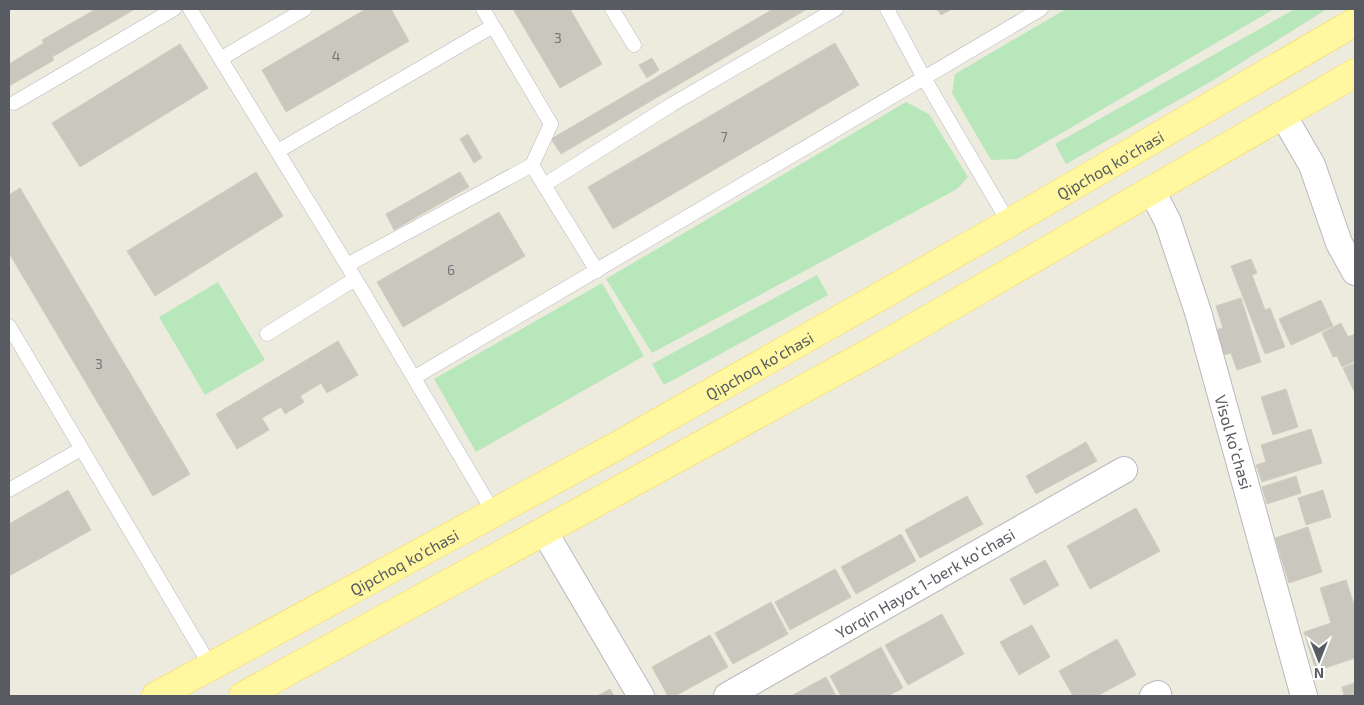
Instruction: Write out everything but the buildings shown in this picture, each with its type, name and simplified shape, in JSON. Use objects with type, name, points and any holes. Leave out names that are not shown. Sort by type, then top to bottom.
[{"type":"main road","name":"Qipchoq ko'chasi","points":[[156,696],[615,448],[1009,223],[1355,22]]},
{"type":"main road","points":[[243,696],[882,346],[1355,73]]},
{"type":"main road","points":[[615,448],[627,452],[635,460],[636,471],[632,482]]},
{"type":"main road","points":[[280,629],[278,642],[280,654],[288,662],[300,665]]},
{"type":"street","points":[[1283,115],[1312,165],[1339,242],[1355,272]]},
{"type":"street","name":"Visol koʻchasi","points":[[1152,191],[1168,222],[1198,312],[1304,696]]},
{"type":"street","name":"Yorqin Hayot 1-berk koʻchasi","points":[[727,696],[1124,470]]},
{"type":"street","points":[[544,531],[641,696]]},
{"type":"lane","points":[[14,103],[174,9]]},
{"type":"lane","points":[[190,9],[222,58],[415,377],[494,513]]},
{"type":"lane","points":[[222,58],[305,9]]},
{"type":"lane","points":[[347,265],[532,165],[551,124],[483,9]]},
{"type":"lane","points":[[612,9],[634,44]]},
{"type":"lane","points":[[544,185],[671,105],[836,9]]},
{"type":"lane","points":[[887,9],[924,78],[1009,223]]},
{"type":"lane","points":[[415,377],[1041,9]]},
{"type":"lane","points":[[278,152],[493,26]]},
{"type":"lane","points":[[532,165],[596,271]]},
{"type":"lane","points":[[267,334],[355,279]]},
{"type":"lane","points":[[9,326],[211,667]]},
{"type":"lane","points":[[9,490],[81,449]]},
{"type":"green space","points":[[1066,9],[1274,9],[1017,159],[991,160],[952,93],[955,74]]},
{"type":"green space","points":[[1295,9],[1327,9],[1212,81],[1066,164],[1055,144]]},
{"type":"green space","points":[[906,102],[929,114],[968,177],[957,189],[652,353],[606,279]]},
{"type":"green space","points":[[817,275],[828,295],[664,385],[652,364]]},
{"type":"green space","points":[[218,282],[265,360],[205,395],[159,317]]},
{"type":"green space","points":[[602,283],[644,356],[476,452],[434,379]]}]
